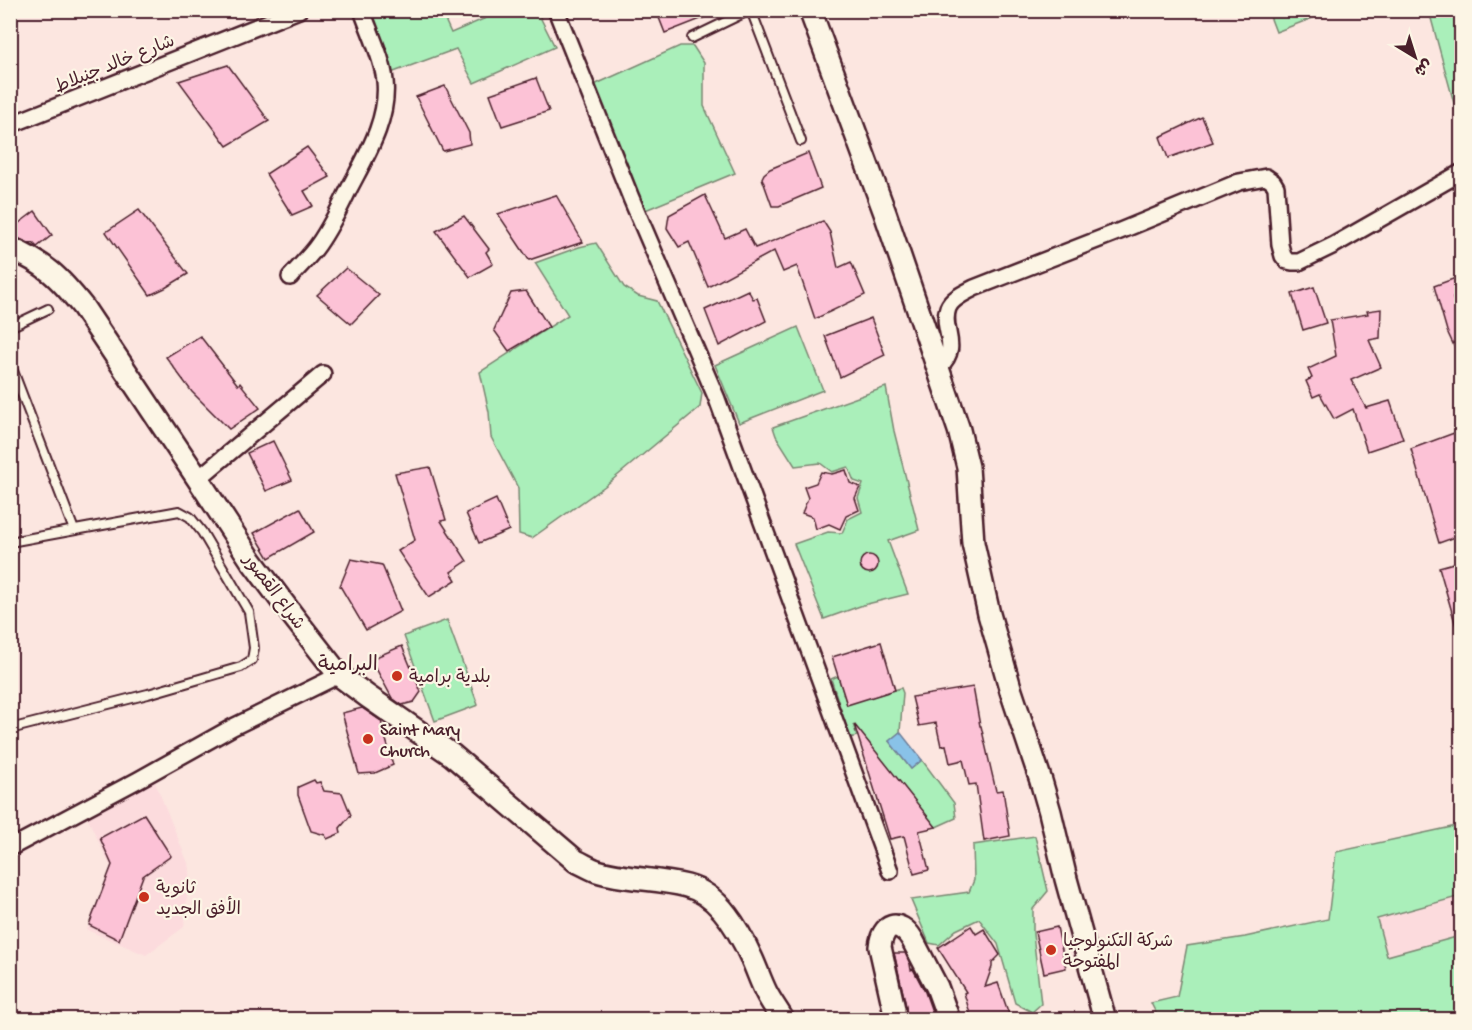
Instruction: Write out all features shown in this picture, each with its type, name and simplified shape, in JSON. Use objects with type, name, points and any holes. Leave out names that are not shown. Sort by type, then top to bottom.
[{"type":"street","name":"شارع خالد جنبلاط","points":[[10,125],[299,10]]},
{"type":"street","points":[[290,277],[314,249],[335,217],[376,134],[381,118],[386,93],[385,80],[362,10]]},
{"type":"street","points":[[556,10],[631,198],[717,399],[890,871]]},
{"type":"street","points":[[810,10],[885,213],[959,430],[968,467],[974,543],[989,614],[1046,798],[1105,1020]]},
{"type":"street","points":[[939,367],[945,361],[950,348],[948,309],[958,296],[1230,185],[1266,177],[1273,182],[1276,187],[1282,256],[1287,261],[1299,262],[1334,245],[1461,172]]},
{"type":"street","name":"شراع القصور","points":[[10,248],[36,260],[53,273],[83,307],[251,560],[339,675],[452,755],[576,861],[595,870],[630,878],[688,886],[711,898],[740,933],[766,992],[783,1020]]},
{"type":"street","points":[[198,479],[323,374]]},
{"type":"street","points":[[10,848],[233,728],[339,675]]},
{"type":"street","points":[[894,1020],[894,1010],[880,947],[883,933],[893,926],[904,929],[912,939],[937,987],[949,1020]]},
{"type":"lane","points":[[692,38],[751,10],[801,141]]},
{"type":"lane","points":[[10,327],[48,309]]},
{"type":"lane","points":[[10,363],[74,530]]},
{"type":"lane","points":[[10,542],[179,511],[190,517],[202,532],[249,612],[254,648],[252,660],[241,667],[148,694],[10,729]]},
{"type":"shaded area","name":"ثانوية الأفق الجديد","points":[[155,782],[190,868],[184,927],[146,955],[87,930],[111,868],[86,815]]},
{"type":"shaded area","points":[[1461,896],[1461,943],[1460,937],[1387,956],[1377,919]]},
{"type":"green space","points":[[1268,10],[1331,11],[1276,32]]},
{"type":"green space","points":[[368,11],[441,11],[451,33],[502,11],[537,11],[555,47],[474,83],[456,49],[391,73]]},
{"type":"green space","points":[[1429,11],[1461,11],[1461,129]]},
{"type":"green space","points":[[680,46],[693,46],[704,63],[704,106],[735,173],[643,211],[594,85]]},
{"type":"green space","points":[[596,243],[624,287],[638,296],[657,301],[702,393],[700,407],[605,486],[532,538],[519,534],[518,488],[491,437],[489,412],[480,372],[568,315],[535,263]]},
{"type":"green space","points":[[798,327],[823,390],[739,423],[715,365]]},
{"type":"green space","points":[[886,387],[894,431],[919,530],[888,541],[908,594],[863,605],[824,619],[794,544],[828,532],[842,533],[848,519],[862,512],[858,498],[863,484],[854,481],[848,467],[832,472],[820,463],[795,466],[776,436],[773,427]]},
{"type":"green space","points":[[447,620],[478,705],[435,721],[404,636]]},
{"type":"green space","points":[[838,676],[847,704],[901,688],[903,693],[900,732],[889,741],[911,769],[922,760],[954,803],[956,818],[936,827],[853,724],[857,736],[850,738],[831,679]]},
{"type":"green space","points":[[1461,825],[1461,896],[1377,919],[1387,956],[1460,936],[1462,943],[1461,1019],[1159,1019],[1151,1003],[1177,997],[1187,946],[1245,937],[1328,919],[1336,852]]},
{"type":"green space","points":[[1035,836],[1048,891],[1033,909],[1033,934],[1041,1004],[1032,1012],[1015,1003],[998,944],[979,919],[956,930],[939,945],[929,943],[911,900],[969,892],[974,880],[973,845]]},
{"type":"water","points":[[900,732],[922,760],[911,769],[889,741]]},
{"type":"building","points":[[656,10],[721,10],[721,11],[665,33]]},
{"type":"building","points":[[228,65],[269,121],[227,146],[179,81]]},
{"type":"building","points":[[536,78],[549,111],[502,126],[490,94]]},
{"type":"building","points":[[445,86],[469,133],[470,144],[443,151],[416,97]]},
{"type":"building","points":[[1202,117],[1213,142],[1168,158],[1160,137]]},
{"type":"building","points":[[307,147],[330,177],[304,191],[313,206],[292,215],[266,174]]},
{"type":"building","points":[[808,153],[821,188],[779,206],[772,206],[762,178],[764,174],[770,169]]},
{"type":"building","points":[[556,195],[583,242],[529,260],[498,214]]},
{"type":"building","points":[[705,195],[725,238],[745,229],[755,248],[823,221],[830,232],[838,268],[851,262],[865,295],[815,319],[797,266],[783,272],[774,251],[708,287],[689,242],[679,247],[667,228],[669,215]]},
{"type":"building","points":[[139,210],[188,274],[150,295],[106,232]]},
{"type":"building","points":[[35,211],[52,235],[37,247],[33,243],[10,235],[10,230]]},
{"type":"building","points":[[464,216],[489,249],[486,252],[493,264],[470,277],[436,231]]},
{"type":"building","points":[[346,268],[379,295],[351,324],[317,295]]},
{"type":"building","points":[[1461,276],[1461,295],[1453,298],[1461,330],[1461,361],[1447,331],[1434,286]]},
{"type":"building","points":[[1314,287],[1326,323],[1303,330],[1292,294]]},
{"type":"building","points":[[748,290],[753,299],[757,298],[766,321],[719,346],[705,310]]},
{"type":"building","points":[[526,291],[549,327],[509,351],[494,330],[511,293]]},
{"type":"building","points":[[1381,309],[1380,338],[1369,340],[1381,367],[1351,380],[1366,408],[1390,401],[1403,439],[1367,451],[1353,409],[1334,419],[1320,394],[1313,397],[1306,381],[1312,378],[1308,369],[1336,356],[1330,320],[1368,314],[1367,311]]},
{"type":"building","points":[[871,318],[885,355],[840,377],[825,336]]},
{"type":"building","points":[[200,336],[238,385],[240,383],[260,408],[229,429],[192,392],[166,357]]},
{"type":"building","points":[[1454,433],[1461,457],[1461,535],[1439,543],[1411,449]]},
{"type":"building","points":[[273,441],[292,480],[266,491],[247,453]]},
{"type":"building","points":[[430,467],[446,520],[441,521],[467,561],[451,572],[456,580],[429,597],[398,551],[415,540],[395,473]]},
{"type":"building","points":[[846,470],[850,483],[860,487],[855,498],[859,510],[846,516],[840,529],[829,524],[816,529],[813,517],[802,513],[808,498],[804,487],[816,483],[821,472],[832,474]]},
{"type":"building","points":[[496,499],[509,530],[479,543],[466,513]]},
{"type":"building","points":[[300,508],[314,532],[269,558],[254,533]]},
{"type":"building","points":[[869,555],[875,558],[878,564],[875,570],[869,573],[863,570],[860,564],[863,558]]},
{"type":"building","points":[[351,559],[382,565],[401,611],[366,630],[340,586]]},
{"type":"building","points":[[1461,561],[1461,632],[1458,633],[1439,567]]},
{"type":"building","points":[[881,642],[895,690],[847,705],[832,657]]},
{"type":"building","name":"بلدية برامية","points":[[402,646],[421,692],[414,702],[402,705],[392,698],[371,659]]},
{"type":"building","points":[[973,687],[996,791],[1003,790],[1010,836],[984,841],[976,784],[969,785],[963,760],[950,763],[946,745],[941,746],[936,723],[919,726],[912,697]]},
{"type":"building","name":"Saint Mary Church","points":[[362,708],[381,721],[393,765],[375,773],[359,774],[342,713]]},
{"type":"building","points":[[854,724],[936,827],[919,831],[929,870],[914,874],[904,836],[890,839]]},
{"type":"building","points":[[314,780],[316,783],[320,782],[324,791],[342,793],[351,815],[340,828],[341,833],[327,839],[325,835],[311,831],[298,795],[298,787]]},
{"type":"building","points":[[144,814],[171,856],[143,876],[119,940],[89,925],[112,865],[100,838]]},
{"type":"building","points":[[971,926],[976,934],[984,929],[1000,955],[992,963],[985,987],[998,983],[1011,1020],[972,1020],[964,993],[966,992],[938,948]]},
{"type":"building","name":"شركة التكنولوجيا المفتوحة","points":[[1057,927],[1066,968],[1044,973],[1035,932]]},
{"type":"building","points":[[894,953],[905,953],[911,970],[913,969],[925,992],[935,1020],[907,1020]]},
{"type":"place","name":"بلدية برامية","points":[[397,676]]},
{"type":"place","name":"Saint Mary Church","points":[[368,739]]},
{"type":"place","name":"ثانوية الأفق الجديد","points":[[144,897]]},
{"type":"place","name":"شركة التكنولوجيا المفتوحة","points":[[1051,950]]},
{"type":"district","name":"البرامية","points":[[348,663]]}]
